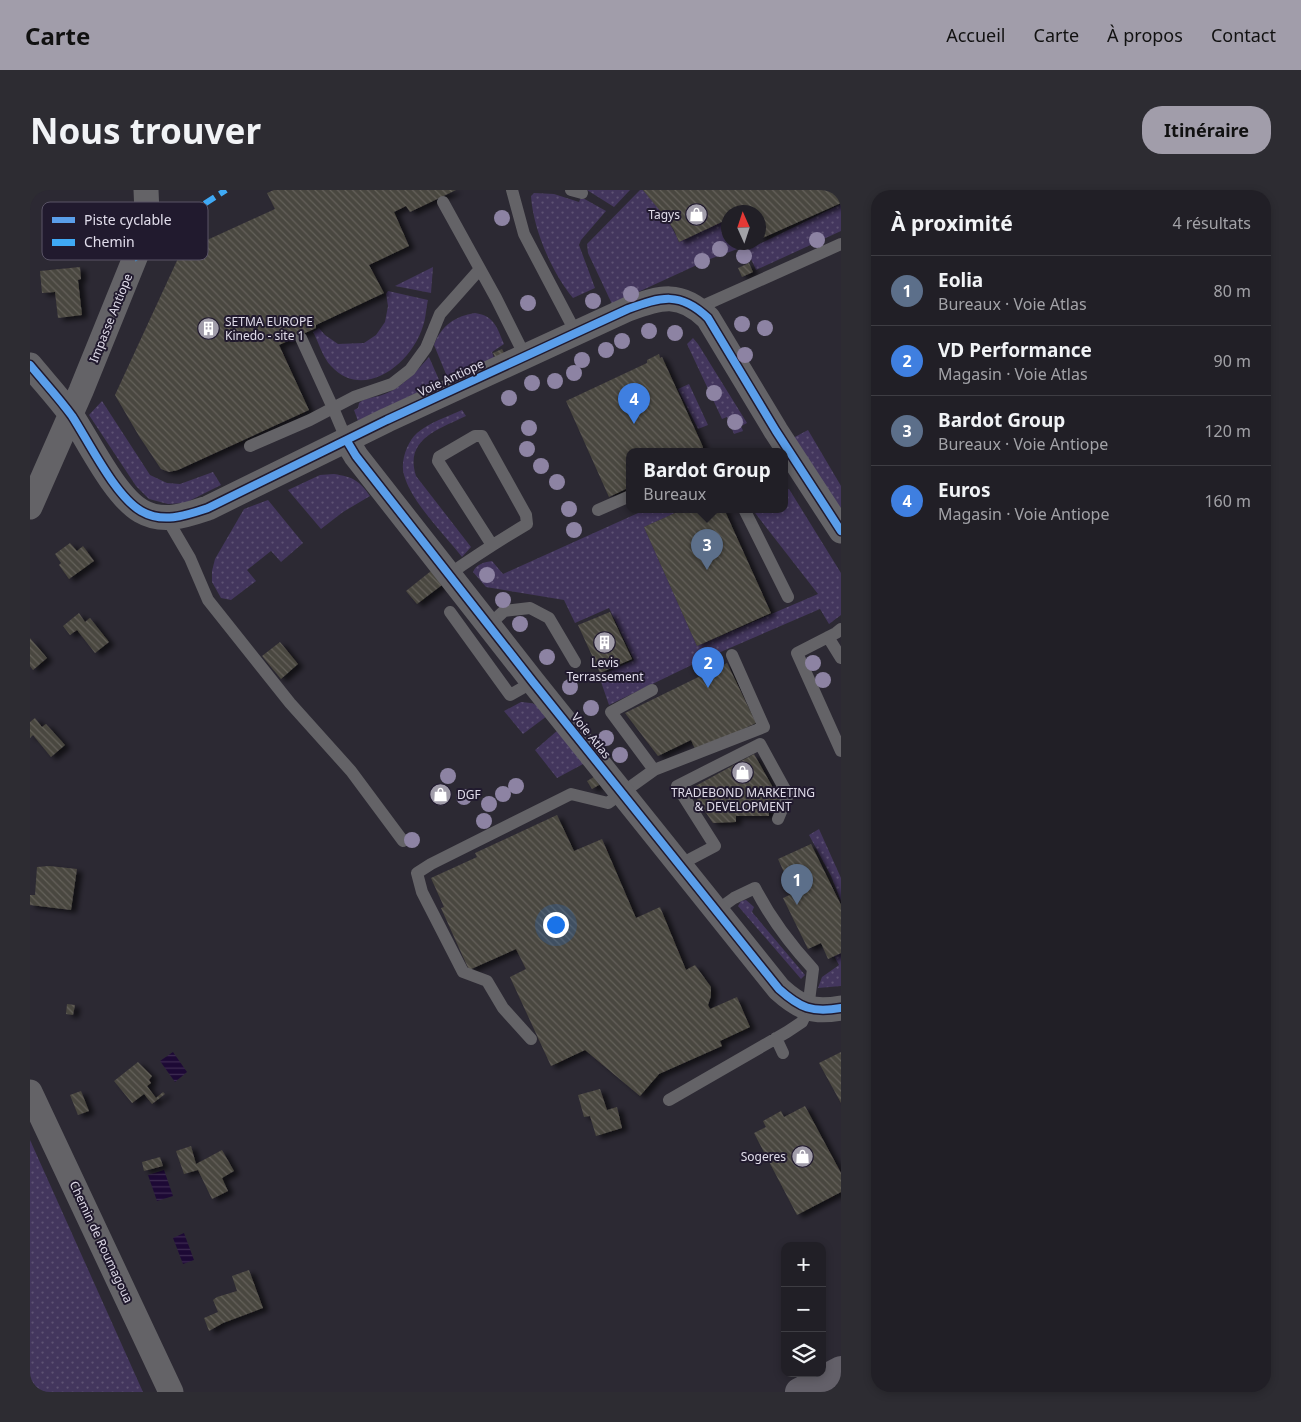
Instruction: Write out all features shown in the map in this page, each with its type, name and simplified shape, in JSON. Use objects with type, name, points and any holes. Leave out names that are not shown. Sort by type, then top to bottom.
[{"type":"highway","points":[[799,1392],[841,1370]]},
{"type":"street","name":"Impasse Antiope","points":[[30,507],[81,391],[134,260]]},
{"type":"street","name":"Voie Antiope","points":[[30,365],[70,414],[123,495],[142,511],[158,517],[180,517],[208,508],[387,420],[628,309],[653,300],[670,299],[686,301],[698,308]]},
{"type":"street","points":[[698,308],[708,318],[785,448]]},
{"type":"street","name":"Voie Atlas","points":[[347,441],[356,456],[448,575],[678,865],[779,989],[792,1001],[808,1009]]},
{"type":"street","points":[[788,453],[797,470],[841,531]]},
{"type":"street","points":[[808,1009],[823,1011],[841,1008]]},
{"type":"street","name":"Chemin de Roumagoua","points":[[30,1092],[171,1392]]},
{"type":"lane","points":[[512,190],[524,234],[576,333]]},
{"type":"lane","points":[[443,202],[525,356]]},
{"type":"lane","points":[[698,308],[841,244]]},
{"type":"lane","points":[[250,446],[310,420],[354,397],[392,384],[410,370],[426,348],[440,314],[480,269]]},
{"type":"lane","points":[[301,338],[347,441]]},
{"type":"lane","points":[[448,575],[526,524],[526,515],[482,436],[475,436],[439,456],[438,461],[492,545]]},
{"type":"lane","points":[[598,510],[626,498]]},
{"type":"lane","points":[[746,513],[788,597]]},
{"type":"lane","points":[[166,517],[190,558],[208,600],[290,703],[351,771],[403,841]]},
{"type":"lane","points":[[489,625],[504,611],[530,608],[549,618],[575,662]]},
{"type":"lane","points":[[450,612],[510,695],[533,682]]},
{"type":"lane","points":[[841,629],[797,653],[841,750]]},
{"type":"lane","points":[[828,637],[841,658]]},
{"type":"lane","points":[[531,1039],[503,1008],[487,981],[463,972],[422,892],[417,873],[431,864],[571,794],[608,803],[654,770],[764,728],[732,655]]},
{"type":"lane","points":[[652,690],[610,712],[654,770]]},
{"type":"lane","points":[[678,865],[715,846],[676,786],[760,744],[788,795],[778,819]]},
{"type":"lane","points":[[669,1100],[802,1022],[808,1009],[813,969],[794,948],[768,913],[756,888],[734,898],[716,911]]},
{"type":"lane","points":[[776,1038],[783,1053]]},
{"type":"shaded area","points":[[587,190],[630,190],[614,207]]},
{"type":"shaded area","points":[[640,190],[643,190],[664,214],[679,242],[721,222],[721,250],[735,250],[710,259],[612,304],[588,253],[587,244]]},
{"type":"shaded area","points":[[534,193],[554,194],[579,202],[581,197],[606,211],[581,240],[579,245],[595,288],[573,298],[565,288],[545,250],[535,222],[531,196]]},
{"type":"shaded area","points":[[841,204],[841,231],[756,270],[747,250],[766,250],[766,241]]},
{"type":"shaded area","points":[[433,267],[431,293],[395,286]]},
{"type":"shaded area","points":[[388,291],[428,300],[424,323],[417,340],[409,353],[385,373],[372,379],[358,380],[344,376],[328,363],[313,332],[319,328],[338,344],[364,343],[376,335],[385,322],[388,306],[386,294]]},
{"type":"shaded area","points":[[475,313],[491,320],[504,344],[492,352],[494,358],[448,379],[434,345],[445,327],[455,319]]},
{"type":"shaded area","points":[[693,338],[747,423],[741,426],[743,431],[734,434],[727,417],[722,419],[687,344]]},
{"type":"shaded area","points":[[429,357],[440,382],[358,421],[354,410],[358,408],[359,403],[394,390],[413,375]]},
{"type":"shaded area","points":[[689,384],[708,425],[698,429],[678,389]]},
{"type":"shaded area","points":[[102,401],[150,475],[167,483],[180,484],[213,472],[221,485],[185,503],[168,504],[149,499],[136,486],[89,415]]},
{"type":"shaded area","points":[[462,410],[466,416],[435,431],[419,444],[415,453],[414,463],[416,476],[471,547],[462,557],[429,518],[414,496],[404,475],[403,464],[407,447],[417,433],[433,423]]},
{"type":"shaded area","points":[[808,430],[841,486],[841,515],[793,438]]},
{"type":"shaded area","points":[[334,474],[355,480],[370,496],[343,512],[321,529],[288,490],[320,475]]},
{"type":"shaded area","points":[[788,489],[841,573],[841,615],[829,624],[820,609],[702,660],[609,705],[599,676],[634,660],[609,608],[575,623],[564,600],[486,587],[473,572],[478,565],[492,561],[503,574],[638,513],[675,513],[644,527],[697,646],[818,594],[755,513],[788,513]]},
{"type":"shaded area","points":[[268,500],[303,543],[281,562],[271,551],[247,570],[256,581],[231,600],[221,598],[212,582],[215,559],[244,509]]},
{"type":"shaded area","points":[[521,702],[536,705],[547,716],[523,734],[504,711]]},
{"type":"shaded area","points":[[558,730],[585,763],[557,778],[535,750]]},
{"type":"shaded area","points":[[819,829],[841,878],[841,901],[831,876],[809,835]]},
{"type":"shaded area","points":[[746,900],[754,907],[752,912],[805,975],[801,979],[738,906],[741,901]]},
{"type":"shaded area","points":[[841,953],[841,986],[818,988],[822,977],[839,965],[834,956]]},
{"type":"shaded area","points":[[173,1052],[187,1072],[175,1082],[160,1061]]},
{"type":"shaded area","points":[[30,1140],[143,1392],[30,1392]]},
{"type":"shaded area","points":[[164,1170],[173,1196],[157,1201],[148,1175]]},
{"type":"shaded area","points":[[184,1233],[194,1260],[183,1264],[173,1238]]},
{"type":"building","name":"SETMA EUROPE Kinedo - site 1","points":[[274,190],[456,190],[410,212],[406,206],[394,212],[409,246],[369,265],[384,293],[316,325],[316,328],[279,345],[309,410],[178,470],[169,472],[161,469],[115,395],[177,260],[208,260],[208,240],[275,209],[267,193]]},
{"type":"building","name":"Tagys","points":[[643,190],[841,190],[841,203],[766,236],[766,205],[721,205],[721,222],[679,242],[666,218]]},
{"type":"building","points":[[749,263],[753,272],[742,277],[738,268]]},
{"type":"building","points":[[80,267],[81,279],[78,280],[82,315],[58,318],[55,292],[42,293],[40,271]]},
{"type":"building","points":[[502,349],[505,355],[496,359],[493,353]]},
{"type":"building","points":[[659,354],[660,358],[662,357],[703,448],[626,448],[626,489],[609,497],[566,401],[647,363],[647,360]]},
{"type":"building","points":[[675,513],[726,513],[771,613],[697,646],[644,527]]},
{"type":"building","points":[[70,543],[77,551],[83,546],[94,561],[69,579],[59,565],[61,563],[55,554]]},
{"type":"building","points":[[431,571],[442,585],[417,604],[406,591]]},
{"type":"building","name":"Levis Terrassement","points":[[610,612],[632,659],[600,673],[578,625]]},
{"type":"building","points":[[79,613],[85,622],[90,618],[109,642],[95,653],[77,630],[70,635],[63,626]]},
{"type":"building","points":[[30,638],[47,658],[33,670],[30,666]]},
{"type":"building","points":[[280,642],[298,664],[281,679],[262,656]]},
{"type":"building","points":[[727,663],[756,723],[696,751],[691,740],[658,756],[625,713]]},
{"type":"building","points":[[35,718],[42,727],[46,724],[65,745],[51,757],[33,735],[30,738],[30,722]]},
{"type":"building","name":"TRADEBOND MARKETING & DEVELOPMENT","points":[[754,754],[780,800],[769,807],[769,816],[736,816],[736,822],[713,823],[690,789]]},
{"type":"building","points":[[594,777],[599,785],[592,789],[587,781]]},
{"type":"building","points":[[557,815],[574,851],[602,839],[636,918],[660,907],[686,970],[695,965],[711,987],[708,1005],[710,1009],[737,997],[750,1027],[720,1041],[722,1046],[659,1074],[640,1096],[585,1050],[551,1066],[510,977],[526,969],[516,949],[469,970],[441,908],[444,907],[431,878],[477,857],[475,853]]},
{"type":"building","points":[[811,844],[841,905],[841,953],[828,959],[821,943],[808,949],[783,898],[796,892],[795,888],[792,890],[778,859]]},
{"type":"building","points":[[49,866],[77,869],[71,910],[30,905],[30,895],[35,895],[37,867]]},
{"type":"building","points":[[67,1004],[75,1005],[73,1015],[66,1014]]},
{"type":"building","points":[[841,1052],[841,1103],[819,1063]]},
{"type":"building","points":[[138,1062],[152,1076],[149,1080],[151,1083],[147,1086],[156,1098],[163,1092],[165,1094],[152,1104],[144,1094],[132,1103],[114,1081]]},
{"type":"building","points":[[600,1089],[607,1110],[617,1107],[622,1128],[596,1136],[590,1116],[584,1117],[578,1095]]},
{"type":"building","points":[[81,1091],[89,1111],[78,1115],[70,1095]]},
{"type":"building","points":[[805,1106],[841,1173],[841,1192],[797,1215],[754,1133],[766,1127],[763,1121],[781,1111],[784,1117]]},
{"type":"building","points":[[191,1146],[196,1164],[222,1150],[234,1171],[222,1178],[228,1191],[212,1199],[198,1170],[184,1174],[176,1151]]},
{"type":"building","points":[[160,1157],[163,1166],[144,1171],[142,1162]]},
{"type":"building","points":[[249,1270],[263,1308],[223,1323],[209,1331],[204,1318],[218,1312],[213,1300],[237,1291],[232,1276]]},
{"type":"marked path","points":[[207,202],[226,190]]},
{"type":"cycle path","points":[[30,365],[72,416],[103,468],[131,504],[149,515],[166,518],[208,508],[387,420],[628,309],[660,299],[679,300],[698,309],[708,318],[787,448]]},
{"type":"cycle path","points":[[347,441],[356,456],[533,682],[779,989],[800,1005],[822,1010],[841,1008]]},
{"type":"cycle path","points":[[788,449],[841,531]]},
{"type":"place","name":"Tagys","points":[[696,215]]},
{"type":"place","name":"SETMA EUROPE Kinedo - site 1","points":[[209,329]]},
{"type":"place","name":"Euros","points":[[634,424]]},
{"type":"place","name":"Bardot Group","points":[[707,570]]},
{"type":"place","name":"Levis Terrassement","points":[[605,642]]},
{"type":"place","name":"VD Performance","points":[[708,688]]},
{"type":"place","name":"TRADEBOND MARKETING & DEVELOPMENT","points":[[743,772]]},
{"type":"place","name":"DGF","points":[[441,795]]},
{"type":"place","name":"Eolia","points":[[797,905]]},
{"type":"place","name":"Sogeres","points":[[802,1157]]}]
